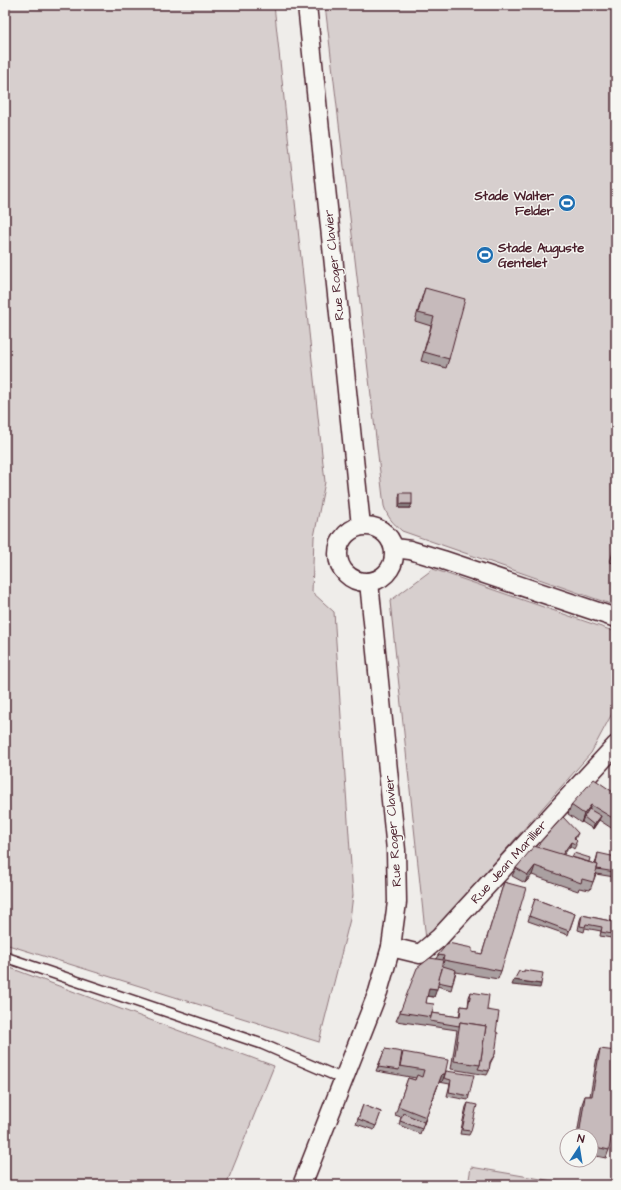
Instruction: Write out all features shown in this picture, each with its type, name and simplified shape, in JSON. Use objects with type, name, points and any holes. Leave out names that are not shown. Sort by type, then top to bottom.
[{"type":"street","name":"Rue Roger Clavier","points":[[307,5],[361,526]]},
{"type":"street","points":[[361,526],[374,526],[385,532],[391,540],[394,548],[394,558],[386,574],[369,582],[355,580],[347,574],[341,566],[338,556],[339,546],[343,537],[350,530],[361,526]]},
{"type":"street","points":[[394,548],[410,550],[444,560],[616,618]]},
{"type":"street","name":"Rue Roger Clavier","points":[[302,1185],[378,992],[391,947],[397,902],[396,850],[369,582]]},
{"type":"street","name":"Rue Jean Marillier","points":[[391,947],[420,954],[439,938],[616,745]]},
{"type":"lane","points":[[5,957],[262,1044],[343,1079]]},
{"type":"shaded area","points":[[5,5],[274,5],[325,482],[314,537],[312,592],[334,612],[353,895],[350,919],[319,1042],[5,944]]},
{"type":"shaded area","name":"Stade Auguste Gentelet","points":[[325,5],[616,5],[616,606],[402,531],[387,514],[384,506]]},
{"type":"shaded area","points":[[433,569],[616,632],[616,706],[591,753],[426,940],[390,601]]},
{"type":"shaded area","points":[[5,966],[274,1066],[226,1185],[5,1185]]},
{"type":"shaded area","points":[[471,1167],[576,1185],[468,1185]]},
{"type":"building","points":[[425,288],[465,299],[449,359],[424,352],[434,317],[418,313]]},
{"type":"building","points":[[400,493],[412,493],[412,504],[400,504]]},
{"type":"building","points":[[616,544],[616,554],[613,553]]},
{"type":"building","points":[[594,779],[616,794],[616,820],[591,805],[584,814],[571,805]]},
{"type":"building","points":[[589,809],[601,816],[594,825],[584,817]]},
{"type":"building","points":[[563,817],[578,833],[574,838],[577,841],[575,844],[571,842],[562,855],[536,847]]},
{"type":"building","points":[[534,846],[598,865],[593,882],[582,879],[581,883],[535,866],[528,875],[516,868]]},
{"type":"building","points":[[574,853],[590,858],[589,862],[572,857]]},
{"type":"building","points":[[598,853],[616,857],[615,872],[597,869],[598,865],[596,864]]},
{"type":"building","points":[[504,882],[526,888],[501,971],[444,960],[437,989],[429,988],[426,1003],[434,1004],[431,1017],[400,1012],[417,968],[430,958],[443,960],[444,956],[438,955],[448,943],[472,948],[472,952],[482,954]]},
{"type":"building","points":[[535,899],[575,914],[569,931],[529,916]]},
{"type":"building","points":[[582,915],[615,922],[612,934],[601,932],[602,927],[586,924],[585,927],[580,926]]},
{"type":"building","points":[[443,966],[456,970],[452,985],[438,982]]},
{"type":"building","points":[[524,970],[543,973],[541,984],[514,980],[519,971],[524,972]]},
{"type":"building","points":[[471,992],[489,995],[487,1010],[499,1012],[495,1054],[490,1062],[489,1071],[478,1069],[480,1065],[486,1026],[460,1022],[459,1026],[430,1021],[432,1013],[460,1017],[461,1006],[468,1007]]},
{"type":"building","points":[[460,1022],[486,1026],[480,1065],[454,1061]]},
{"type":"building","points":[[385,1049],[402,1052],[399,1070],[378,1067]]},
{"type":"building","points":[[600,1049],[616,1051],[616,1109],[609,1150],[599,1148],[599,1128],[580,1128],[585,1096],[592,1096]]},
{"type":"building","points":[[403,1052],[448,1060],[445,1074],[442,1074],[426,1117],[398,1106],[408,1078],[415,1080],[417,1075],[422,1077],[424,1070],[400,1066]]},
{"type":"building","points":[[446,1071],[474,1075],[469,1096],[449,1092],[451,1080],[444,1078]]},
{"type":"building","points":[[468,1103],[477,1105],[471,1131],[462,1130]]},
{"type":"building","points":[[363,1105],[381,1112],[376,1126],[358,1119]]},
{"type":"building","points":[[403,1113],[424,1122],[422,1129],[400,1121]]},
{"type":"place","name":"Stade Walter Felder","points":[[567,203]]},
{"type":"place","name":"Stade Auguste Gentelet","points":[[485,255]]}]
